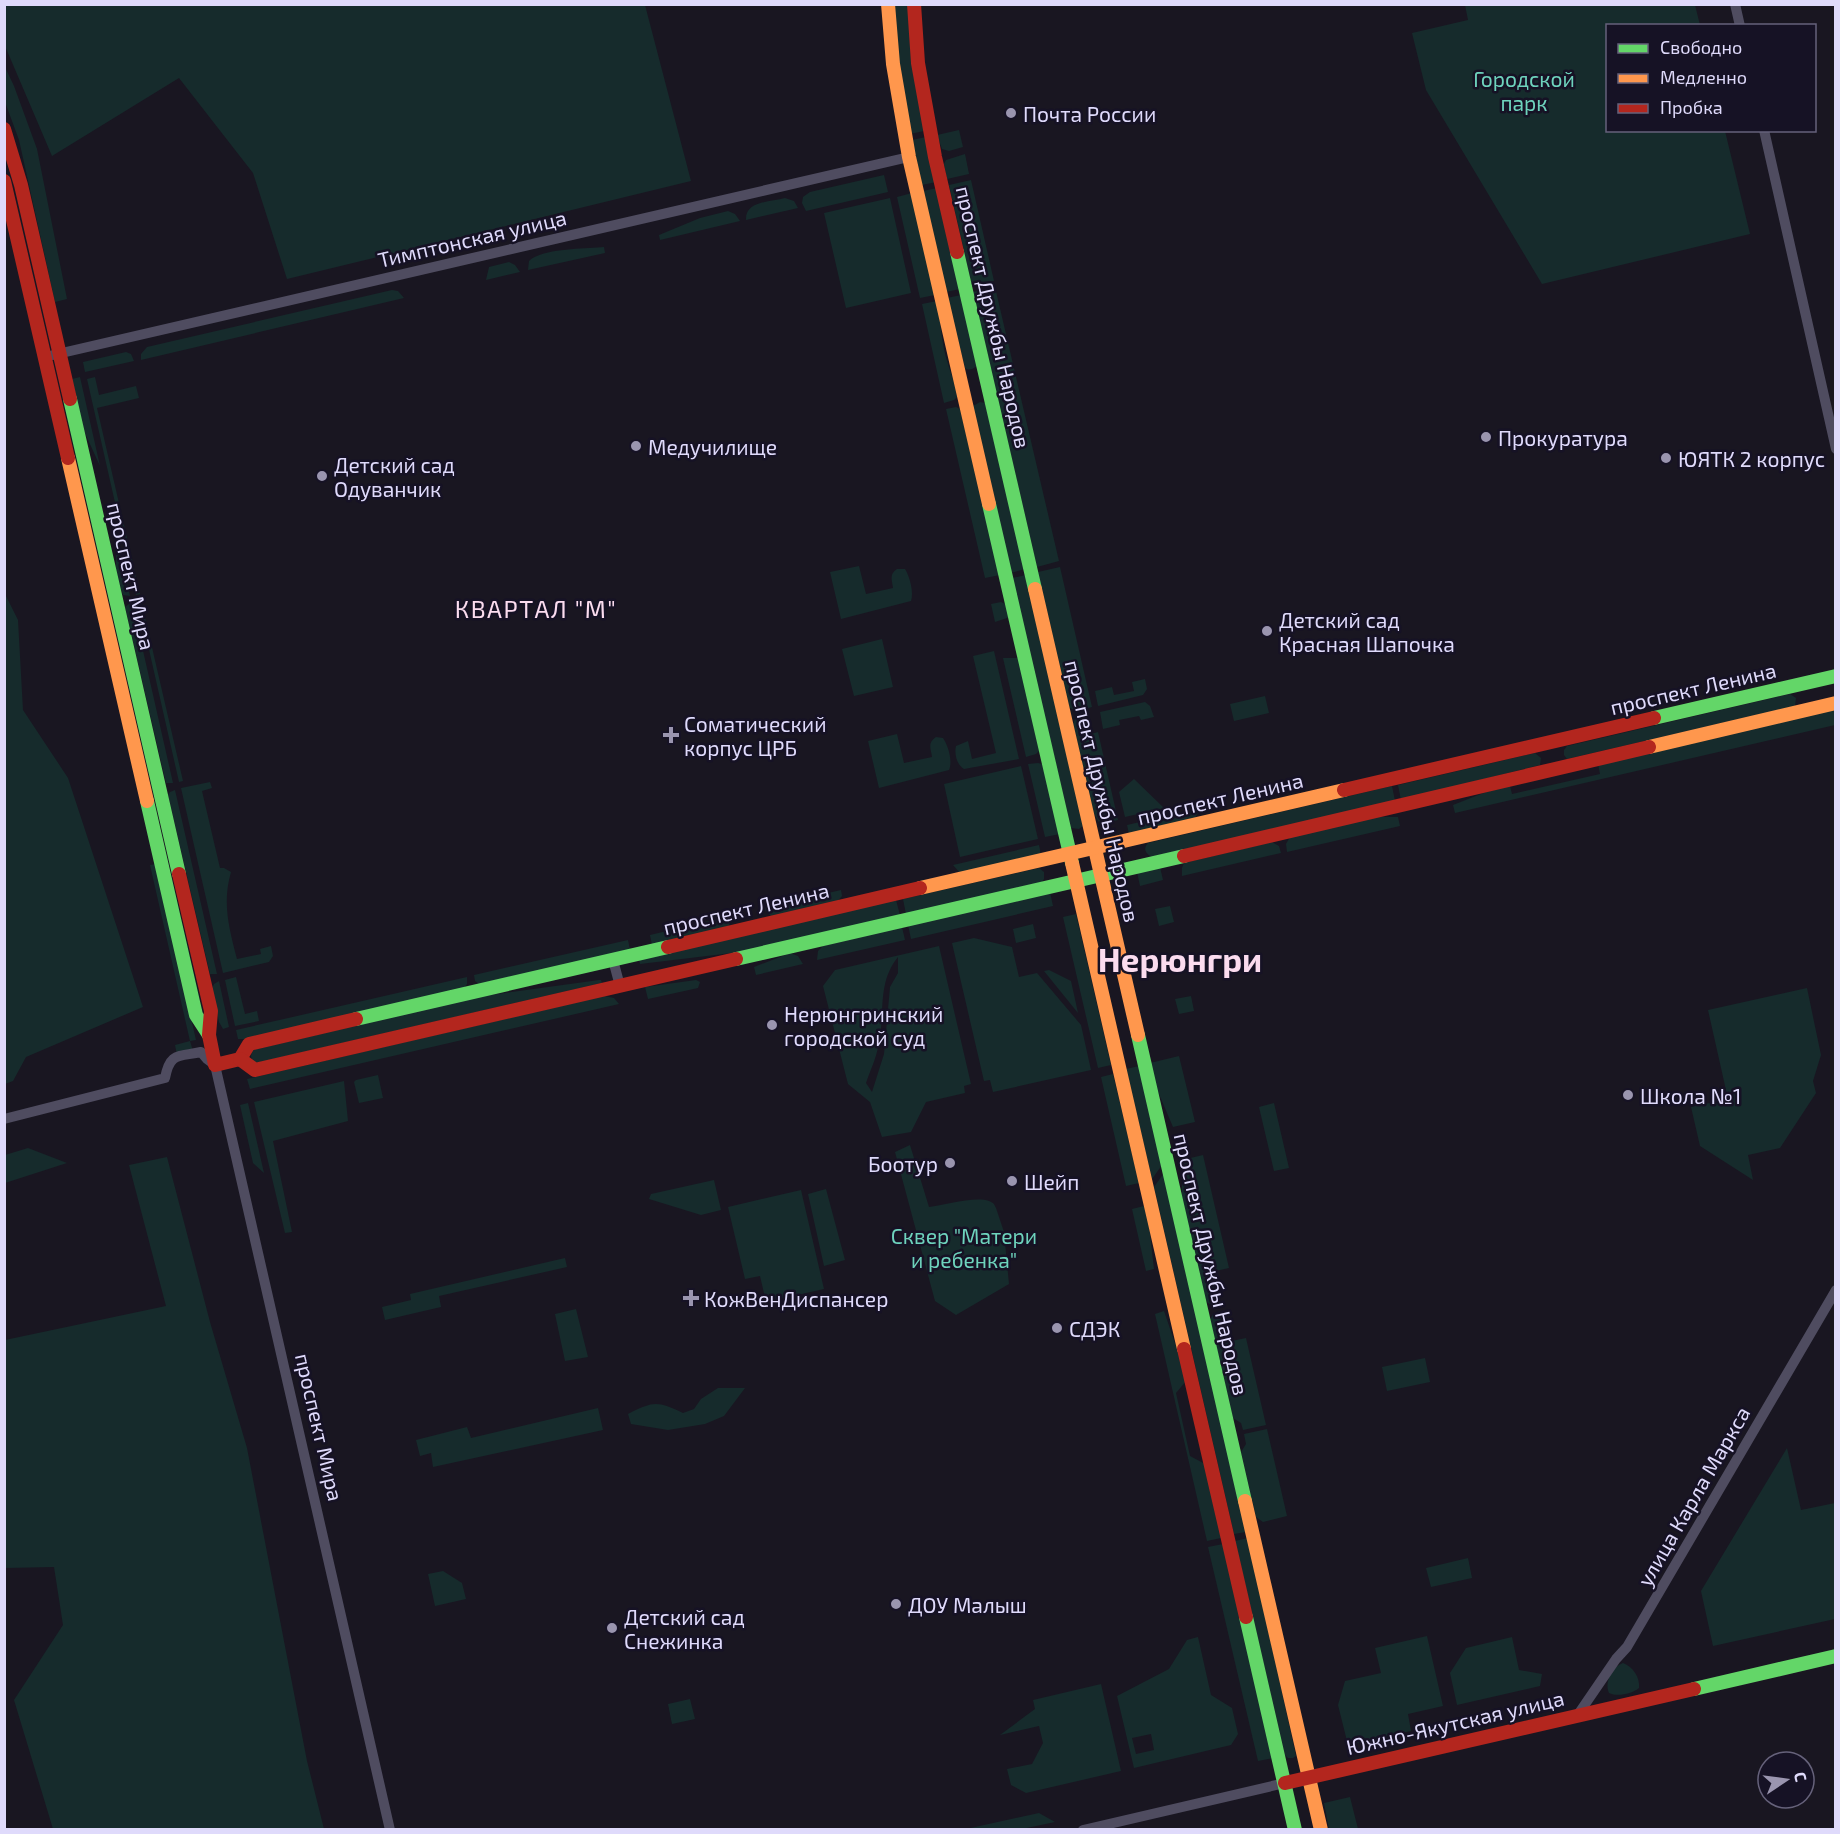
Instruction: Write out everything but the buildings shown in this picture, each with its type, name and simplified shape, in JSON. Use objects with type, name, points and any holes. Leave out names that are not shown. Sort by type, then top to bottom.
[{"type":"street","points":[[888,4],[893,64],[909,157],[1295,1830]]},
{"type":"street","name":"проспект Дружбы Народов","points":[[914,4],[918,63],[932,141],[1321,1830]]},
{"type":"street","points":[[1736,4],[1740,24]]},
{"type":"street","name":"проспект Мира","points":[[4,129],[21,185],[211,1011],[209,1035],[215,1065],[390,1830]]},
{"type":"street","points":[[1764,132],[1836,449]]},
{"type":"street","name":"Тимптонская улица","points":[[44,357],[909,157]]},
{"type":"street","name":"проспект Мира","points":[[4,181],[196,1015],[209,1035]]},
{"type":"street","name":"проспект Ленина","points":[[215,1065],[240,1059],[249,1044],[1836,676]]},
{"type":"street","points":[[240,1059],[255,1070],[1836,704]]},
{"type":"street","points":[[614,960],[620,986]]},
{"type":"street","points":[[4,1119],[165,1078],[168,1064],[173,1058],[201,1052],[215,1065]]},
{"type":"street","name":"улица Карла Маркса","points":[[1576,1716],[1627,1647],[1836,1290]]},
{"type":"street","name":"Южно-Якутская улица","points":[[1083,1830],[1836,1656]]},
{"type":"green space","points":[[5,4],[645,5],[691,181],[287,279],[253,173],[179,78],[52,156],[5,46]]},
{"type":"green space","points":[[894,5],[908,5],[924,131],[910,134],[899,66]]},
{"type":"green space","name":"Городской парк","points":[[1465,5],[1695,5],[1700,24],[1606,24],[1606,132],[1725,132],[1750,234],[1542,284],[1426,90],[1412,33],[1468,20]]},
{"type":"green space","points":[[4,65],[37,149],[67,299],[55,302],[19,140],[5,102]]},
{"type":"green space","points":[[959,130],[963,147],[949,151],[942,149],[937,135]]},
{"type":"green space","points":[[926,137],[936,182],[922,185],[912,140]]},
{"type":"green space","points":[[965,154],[969,174],[947,179],[944,164],[946,160]]},
{"type":"green space","points":[[884,175],[888,192],[806,211],[802,203],[803,197],[810,192]]},
{"type":"green space","points":[[971,180],[994,281],[972,286],[949,185]]},
{"type":"green space","points":[[937,188],[960,289],[946,292],[923,191]]},
{"type":"green space","points":[[912,193],[935,295],[920,298],[897,197]]},
{"type":"green space","points":[[785,198],[794,201],[798,208],[746,220],[747,214],[754,206]]},
{"type":"green space","points":[[890,198],[911,293],[846,308],[824,213]]},
{"type":"green space","points":[[728,211],[735,214],[740,221],[660,240],[659,235],[700,218]]},
{"type":"green space","points":[[604,247],[605,253],[528,270],[529,261],[544,254]]},
{"type":"green space","points":[[509,262],[515,265],[520,272],[486,280],[489,267]]},
{"type":"green space","points":[[995,287],[1059,561],[1037,567],[973,292]]},
{"type":"green space","points":[[392,290],[398,291],[404,298],[141,360],[141,354],[147,347]]},
{"type":"green space","points":[[961,295],[977,366],[972,369],[965,368],[947,298]]},
{"type":"green space","points":[[937,301],[944,348],[957,397],[944,403],[922,304]]},
{"type":"green space","points":[[126,352],[131,354],[134,361],[85,372],[83,362]]},
{"type":"green space","points":[[80,377],[100,466],[84,431],[72,379]]},
{"type":"green space","points":[[95,377],[99,395],[136,386],[139,398],[97,408],[140,594],[136,595],[87,379]]},
{"type":"green space","points":[[980,402],[985,403],[1025,569],[1011,573],[973,406]]},
{"type":"green space","points":[[956,407],[960,409],[1000,575],[985,578],[946,409]]},
{"type":"green space","points":[[116,535],[130,596],[123,595],[116,574]]},
{"type":"green space","points":[[859,566],[866,594],[893,588],[893,573],[897,569],[905,569],[911,585],[911,601],[841,619],[830,572]]},
{"type":"green space","points":[[1060,567],[1092,707],[1080,710],[1069,707],[1038,572]]},
{"type":"green space","points":[[1026,575],[1083,826],[1079,829],[1071,828],[1012,578]]},
{"type":"green space","points":[[4,592],[18,620],[23,710],[68,778],[143,1007],[26,1057],[13,1081],[5,1084]]},
{"type":"green space","points":[[141,600],[183,781],[179,782],[138,601]]},
{"type":"green space","points":[[132,602],[173,783],[166,783],[125,607]]},
{"type":"green space","points":[[1001,602],[1005,604],[1010,617],[995,622],[991,604]]},
{"type":"green space","points":[[882,639],[893,687],[854,696],[842,649]]},
{"type":"green space","points":[[994,651],[1019,759],[964,769],[957,759],[956,746],[968,741],[972,759],[996,753],[973,656]]},
{"type":"green space","points":[[1003,658],[1019,658],[1039,751],[1026,757]]},
{"type":"green space","points":[[1145,679],[1147,689],[1143,695],[1098,706],[1095,691],[1112,687],[1114,695],[1134,691],[1132,682]]},
{"type":"green space","points":[[1790,694],[1796,698],[1795,706],[1567,759],[1564,755],[1567,746]]},
{"type":"green space","points":[[1265,696],[1269,713],[1234,721],[1230,704]]},
{"type":"green space","points":[[1145,702],[1150,706],[1154,717],[1141,720],[1139,716],[1119,720],[1120,725],[1103,729],[1100,712]]},
{"type":"green space","points":[[1835,709],[1835,725],[1455,813],[1453,805],[1486,792],[1510,786],[1512,794],[1600,774],[1598,764]]},
{"type":"green space","points":[[1079,717],[1084,736],[1098,732],[1118,820],[1100,824],[1093,812],[1073,724]]},
{"type":"green space","points":[[897,734],[904,763],[932,757],[931,742],[936,737],[943,738],[949,753],[949,770],[879,788],[868,741]]},
{"type":"green space","points":[[1535,753],[1541,758],[1540,765],[1401,800],[1398,785]]},
{"type":"green space","points":[[1028,764],[1042,764],[1060,834],[1045,837]]},
{"type":"green space","points":[[1021,766],[1038,839],[960,857],[944,784]]},
{"type":"green space","points":[[1134,779],[1164,808],[1125,817],[1119,792]]},
{"type":"green space","points":[[210,782],[212,788],[202,791],[220,868],[231,872],[227,905],[229,926],[237,959],[261,954],[260,949],[271,946],[273,956],[269,962],[223,973],[181,788]]},
{"type":"green space","points":[[1392,786],[1395,801],[1152,857],[1146,851],[1148,843]]},
{"type":"green space","points":[[175,790],[217,974],[210,974],[168,795]]},
{"type":"green space","points":[[1201,808],[1195,818],[1129,834],[1127,825]]},
{"type":"green space","points":[[1376,817],[1398,817],[1400,826],[1287,852],[1286,844],[1290,837]]},
{"type":"green space","points":[[1272,842],[1279,846],[1281,853],[1182,876],[1184,863]]},
{"type":"green space","points":[[1039,845],[1041,855],[960,873],[953,865]]},
{"type":"green space","points":[[156,864],[196,1040],[190,1041],[150,865]]},
{"type":"green space","points":[[1160,867],[1163,880],[1140,886],[1137,872]]},
{"type":"green space","points":[[1039,868],[1044,872],[1042,882],[906,914],[903,899]]},
{"type":"green space","points":[[841,890],[842,896],[837,902],[772,917],[763,908]]},
{"type":"green space","points":[[1050,892],[1053,906],[911,939],[908,925]]},
{"type":"green space","points":[[896,900],[900,915],[740,952],[640,964],[639,960]]},
{"type":"green space","points":[[1170,906],[1174,922],[1159,926],[1155,909]]},
{"type":"green space","points":[[1076,914],[1111,1065],[1098,1068],[1063,917]]},
{"type":"green space","points":[[734,915],[728,927],[652,945],[650,935]]},
{"type":"green space","points":[[1033,924],[1036,938],[1016,943],[1013,929]]},
{"type":"green space","points":[[902,927],[905,940],[817,960],[818,951],[823,946]]},
{"type":"green space","points":[[974,938],[1012,947],[1019,977],[1037,973],[1081,1025],[1091,1070],[993,1092],[990,1080],[984,1081],[952,943]]},
{"type":"green space","points":[[628,940],[630,950],[479,984],[475,981],[474,975]]},
{"type":"green space","points":[[939,946],[971,1084],[964,1086],[965,1093],[926,1102],[911,1132],[882,1137],[870,1102],[848,1084],[823,986],[835,970]],"holes":[[[898,957],[898,973],[890,987],[884,1054],[872,1092],[866,1083],[878,1047],[884,989],[891,967]]]},
{"type":"green space","points":[[790,953],[798,956],[803,964],[756,975],[754,967]]},
{"type":"green space","points":[[1049,970],[1071,981],[1078,1013],[1044,971]]},
{"type":"green space","points":[[236,977],[245,1014],[257,1011],[259,1021],[235,1026],[225,980]]},
{"type":"green space","points":[[467,977],[467,984],[464,988],[238,1039],[236,1030]]},
{"type":"green space","points":[[601,980],[602,983],[256,1063],[251,1057],[253,1050],[476,997]]},
{"type":"green space","points":[[696,980],[700,982],[698,988],[648,999],[645,987]]},
{"type":"green space","points":[[219,981],[229,1027],[223,1029],[219,1022],[212,989]]},
{"type":"green space","points":[[1807,988],[1821,1055],[1813,1081],[1816,1093],[1780,1148],[1748,1155],[1753,1180],[1700,1146],[1691,1107],[1728,1099],[1708,1010]]},
{"type":"green space","points":[[604,996],[614,998],[619,1004],[250,1089],[247,1079]]},
{"type":"green space","points":[[1191,996],[1194,1011],[1179,1014],[1175,999]]},
{"type":"green space","points":[[190,1041],[193,1051],[177,1055],[175,1045]]},
{"type":"green space","points":[[1179,1056],[1195,1122],[1173,1127],[1156,1087],[1150,1063]]},
{"type":"green space","points":[[1139,1066],[1162,1165],[1152,1179],[1126,1069]]},
{"type":"green space","points":[[1113,1074],[1139,1183],[1126,1186],[1101,1077]]},
{"type":"green space","points":[[378,1075],[383,1098],[359,1103],[354,1082]]},
{"type":"green space","points":[[344,1081],[348,1121],[273,1141],[292,1232],[285,1233],[254,1102]]},
{"type":"green space","points":[[248,1103],[264,1173],[253,1163],[240,1105]]},
{"type":"green space","points":[[1274,1103],[1289,1168],[1274,1171],[1259,1107]]},
{"type":"green space","name":"Сквер \"Матери и ребенка\"","points":[[910,1145],[929,1207],[968,1200],[989,1201],[996,1208],[1004,1232],[1009,1284],[956,1315],[935,1301],[895,1152]]},
{"type":"green space","points":[[28,1148],[67,1163],[5,1183],[5,1155]]},
{"type":"green space","points":[[1203,1155],[1229,1268],[1211,1272],[1218,1304],[1214,1305],[1206,1301],[1182,1199],[1182,1160]]},
{"type":"green space","points":[[167,1157],[210,1322],[247,1448],[307,1761],[324,1829],[53,1829],[14,1700],[63,1625],[54,1567],[5,1568],[5,1340],[166,1306],[129,1165]]},
{"type":"green space","points":[[1164,1173],[1246,1532],[1234,1534],[1154,1187]]},
{"type":"green space","points":[[714,1180],[721,1210],[701,1215],[649,1199],[651,1194]]},
{"type":"green space","points":[[826,1189],[845,1260],[824,1266],[808,1194]]},
{"type":"green space","points":[[801,1190],[824,1289],[766,1302],[760,1276],[745,1279],[728,1207]]},
{"type":"green space","points":[[1144,1206],[1149,1225],[1154,1269],[1146,1271],[1132,1209]]},
{"type":"green space","points":[[565,1258],[567,1267],[439,1296],[441,1307],[385,1320],[382,1307],[411,1300],[410,1294]]},
{"type":"green space","points":[[576,1309],[588,1357],[565,1361],[555,1314]]},
{"type":"green space","points":[[1164,1311],[1186,1381],[1176,1393],[1190,1456],[1205,1464],[1221,1538],[1207,1541],[1155,1314]]},
{"type":"green space","points":[[1220,1311],[1227,1342],[1246,1338],[1266,1425],[1243,1430],[1241,1423],[1233,1418],[1210,1320],[1213,1314]]},
{"type":"green space","points":[[1425,1358],[1430,1382],[1387,1391],[1382,1367]]},
{"type":"green space","points":[[718,1388],[745,1388],[724,1416],[705,1424],[668,1430],[631,1424],[628,1414],[644,1407],[656,1404],[683,1413],[694,1409],[701,1399]]},
{"type":"green space","points":[[598,1408],[603,1430],[433,1467],[431,1453],[420,1456],[416,1440],[467,1427],[471,1438]]},
{"type":"green space","points":[[1267,1429],[1287,1516],[1263,1522],[1256,1517],[1241,1452],[1246,1444],[1244,1434]]},
{"type":"green space","points":[[1787,1448],[1801,1510],[1835,1503],[1835,1619],[1713,1646],[1701,1591]]},
{"type":"green space","points":[[1248,1538],[1296,1756],[1293,1758],[1285,1755],[1235,1541]]},
{"type":"green space","points":[[1223,1544],[1273,1758],[1258,1761],[1208,1547]]},
{"type":"green space","points":[[1468,1558],[1472,1578],[1431,1587],[1426,1568]]},
{"type":"green space","points":[[443,1571],[462,1583],[466,1599],[435,1606],[428,1574]]},
{"type":"green space","points":[[1427,1636],[1443,1706],[1408,1714],[1411,1731],[1348,1745],[1338,1705],[1345,1681],[1381,1673],[1375,1648]]},
{"type":"green space","points":[[1198,1637],[1211,1695],[1232,1708],[1238,1734],[1231,1745],[1134,1768],[1117,1696],[1169,1669],[1187,1640]],"holes":[[[1151,1734],[1154,1750],[1136,1754],[1132,1738]]]},
{"type":"green space","points":[[1512,1637],[1519,1670],[1542,1674],[1540,1686],[1457,1705],[1450,1673],[1466,1648]]},
{"type":"green space","points":[[1623,1663],[1635,1673],[1639,1688],[1624,1694],[1609,1693],[1610,1675]]},
{"type":"green space","points":[[1101,1684],[1121,1771],[1026,1793],[1011,1785],[1007,1769],[1032,1764],[1043,1743],[1039,1726],[1000,1735],[1035,1709],[1033,1700]]},
{"type":"green space","points":[[690,1699],[695,1719],[672,1724],[668,1704]]},
{"type":"green space","points":[[1350,1797],[1358,1829],[1329,1829],[1324,1803]]},
{"type":"green space","points":[[1039,1813],[1055,1822],[1022,1829],[966,1829]]},
{"type":"traffic: fast","points":[[957,252],[1035,589]]},
{"type":"traffic: fast","points":[[70,399],[179,874]]},
{"type":"traffic: fast","points":[[989,504],[1072,863]]},
{"type":"traffic: fast","points":[[1654,718],[1836,676]]},
{"type":"traffic: fast","points":[[147,801],[196,1015],[209,1035]]},
{"type":"traffic: fast","points":[[736,959],[1184,856]]},
{"type":"traffic: fast","points":[[356,1019],[668,947]]},
{"type":"traffic: fast","points":[[1138,1035],[1245,1501]]},
{"type":"traffic: fast","points":[[1246,1617],[1295,1830]]},
{"type":"traffic: fast","points":[[1694,1689],[1836,1656]]},
{"type":"traffic: slow","points":[[888,4],[893,64],[909,157],[989,504]]},
{"type":"traffic: slow","points":[[68,458],[147,801]]},
{"type":"traffic: slow","points":[[1035,589],[1138,1035]]},
{"type":"traffic: slow","points":[[1649,747],[1836,703]]},
{"type":"traffic: slow","points":[[920,888],[1344,790]]},
{"type":"traffic: slow","points":[[1072,863],[1184,1349]]},
{"type":"traffic: slow","points":[[1245,1501],[1321,1830]]},
{"type":"traffic: jam","points":[[914,4],[918,63],[935,157],[957,252]]},
{"type":"traffic: jam","points":[[4,129],[21,185],[70,399]]},
{"type":"traffic: jam","points":[[4,181],[68,458]]},
{"type":"traffic: jam","points":[[1344,790],[1654,718]]},
{"type":"traffic: jam","points":[[1184,856],[1649,747]]},
{"type":"traffic: jam","points":[[179,874],[211,1011],[209,1035],[215,1065],[240,1059],[249,1044],[356,1019]]},
{"type":"traffic: jam","points":[[668,947],[920,888]]},
{"type":"traffic: jam","points":[[240,1059],[255,1070],[736,959]]},
{"type":"traffic: jam","points":[[1184,1349],[1246,1617]]},
{"type":"traffic: jam","points":[[1285,1783],[1694,1689]]},
{"type":"place","name":"Почта России","points":[[1011,113]]},
{"type":"place","name":"Прокуратура","points":[[1486,437]]},
{"type":"place","name":"Медучилище","points":[[636,446]]},
{"type":"place","name":"ЮЯТК 2 корпус","points":[[1666,458]]},
{"type":"place","name":"Детский сад Одуванчик","points":[[322,476]]},
{"type":"place","name":"Детский сад Красная Шапочка","points":[[1267,631]]},
{"type":"place","name":"Соматический корпус ЦРБ","points":[[671,735]]},
{"type":"place","name":"Нерюнгринский городской суд","points":[[772,1025]]},
{"type":"place","name":"Школа №1","points":[[1628,1095]]},
{"type":"place","name":"Боотур","points":[[950,1163]]},
{"type":"place","name":"Шейп","points":[[1012,1181]]},
{"type":"place","name":"КожВенДиспансер","points":[[691,1298]]},
{"type":"place","name":"СДЭК","points":[[1057,1328]]},
{"type":"place","name":"ДОУ Малыш","points":[[896,1604]]},
{"type":"place","name":"Детский сад Снежинка","points":[[612,1628]]},
{"type":"district","name":"КВАРТАЛ \"М\"","points":[[536,608]]},
{"type":"district","name":"Нерюнгри","points":[[1180,959]]}]
